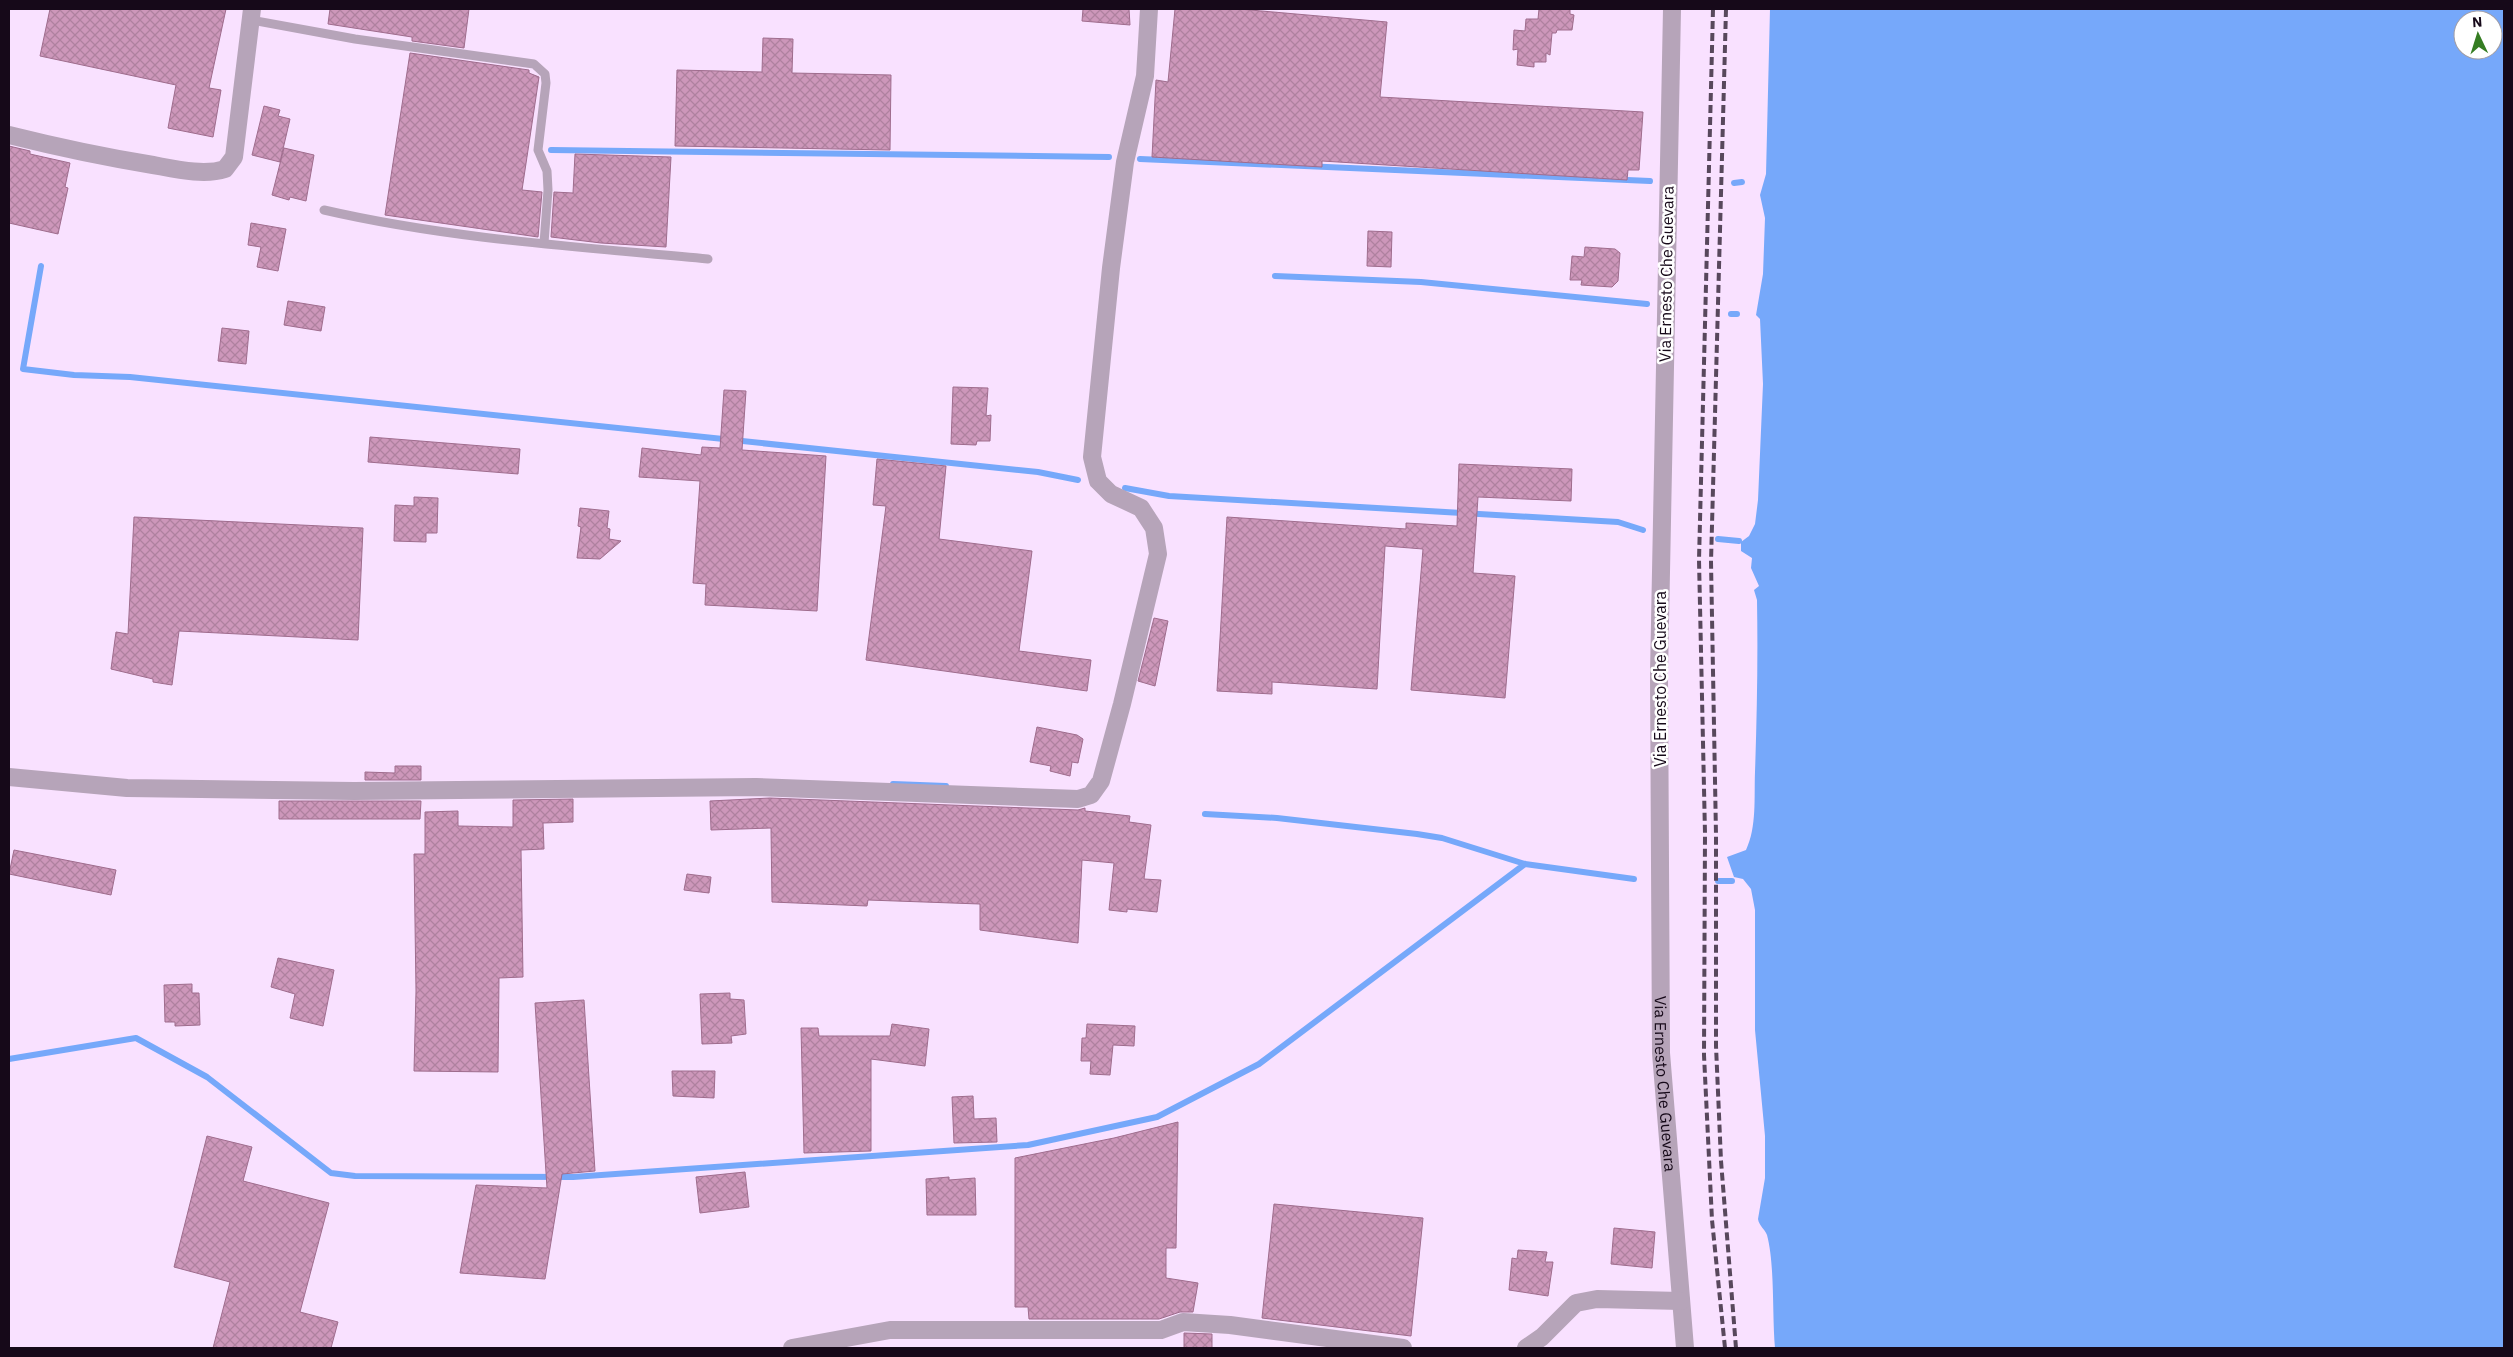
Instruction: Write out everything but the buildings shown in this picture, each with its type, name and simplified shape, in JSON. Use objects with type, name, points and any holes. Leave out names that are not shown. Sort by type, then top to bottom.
[{"type":"street","points":[[9,777],[106,787],[137,788],[364,791],[756,787],[1078,800],[1091,795],[1100,782],[1115,730],[1158,554],[1154,528],[1142,508],[1111,494],[1098,481],[1092,457],[1111,268],[1125,162],[1145,76],[1149,9]]},
{"type":"street","name":"Via Ernesto Che Guevara","points":[[1672,9],[1659,674],[1661,1043],[1685,1348]]},
{"type":"street","points":[[9,134],[80,153],[172,168],[211,172],[225,169],[234,157],[252,14]]},
{"type":"street","points":[[1526,1348],[1542,1337],[1576,1303],[1597,1299],[1681,1302]]},
{"type":"street","points":[[792,1348],[890,1330],[1161,1330],[1183,1322],[1230,1325],[1403,1348]]},
{"type":"lane","points":[[252,14],[354,39],[534,64],[544,74],[546,83],[538,150],[546,171],[548,190],[544,243]]},
{"type":"lane","points":[[324,210],[399,226],[544,243],[708,259]]},
{"type":"water","points":[[1770,9],[2504,9],[2504,1348],[1775,1348],[1770,1247],[1767,1235],[1758,1219],[1765,1178],[1765,1136],[1755,1030],[1755,910],[1751,889],[1743,879],[1734,877],[1727,857],[1746,850],[1752,832],[1754,812],[1757,707],[1757,600],[1754,590],[1759,586],[1751,568],[1752,558],[1741,551],[1741,542],[1749,536],[1755,524],[1758,500],[1763,384],[1760,319],[1756,315],[1763,274],[1765,218],[1760,195],[1766,174]]},
{"type":"waterway","points":[[551,150],[1109,157]]},
{"type":"waterway","points":[[1140,159],[1650,181]]},
{"type":"waterway","points":[[1734,183],[1742,182]]},
{"type":"waterway","points":[[41,266],[23,369],[74,375],[130,377],[1038,472],[1078,480]]},
{"type":"waterway","points":[[1275,276],[1421,282],[1647,304]]},
{"type":"waterway","points":[[1731,314],[1737,314]]},
{"type":"waterway","points":[[1125,488],[1169,496],[1618,522],[1643,530]]},
{"type":"waterway","points":[[1718,539],[1739,541]]},
{"type":"waterway","points":[[893,784],[946,786]]},
{"type":"waterway","points":[[1205,814],[1277,818],[1417,834],[1442,838],[1525,864],[1634,879]]},
{"type":"waterway","points":[[9,1059],[136,1038],[207,1077],[331,1173],[355,1176],[573,1177],[1028,1145],[1157,1117],[1259,1064],[1525,864]]},
{"type":"waterway","points":[[1718,881],[1732,881]]},
{"type":"railway","points":[[1713,9],[1699,560],[1705,834],[1704,1055],[1712,1220],[1725,1348]]},
{"type":"railway","points":[[1726,9],[1711,562],[1716,835],[1716,1046],[1721,1161],[1736,1348]]}]
